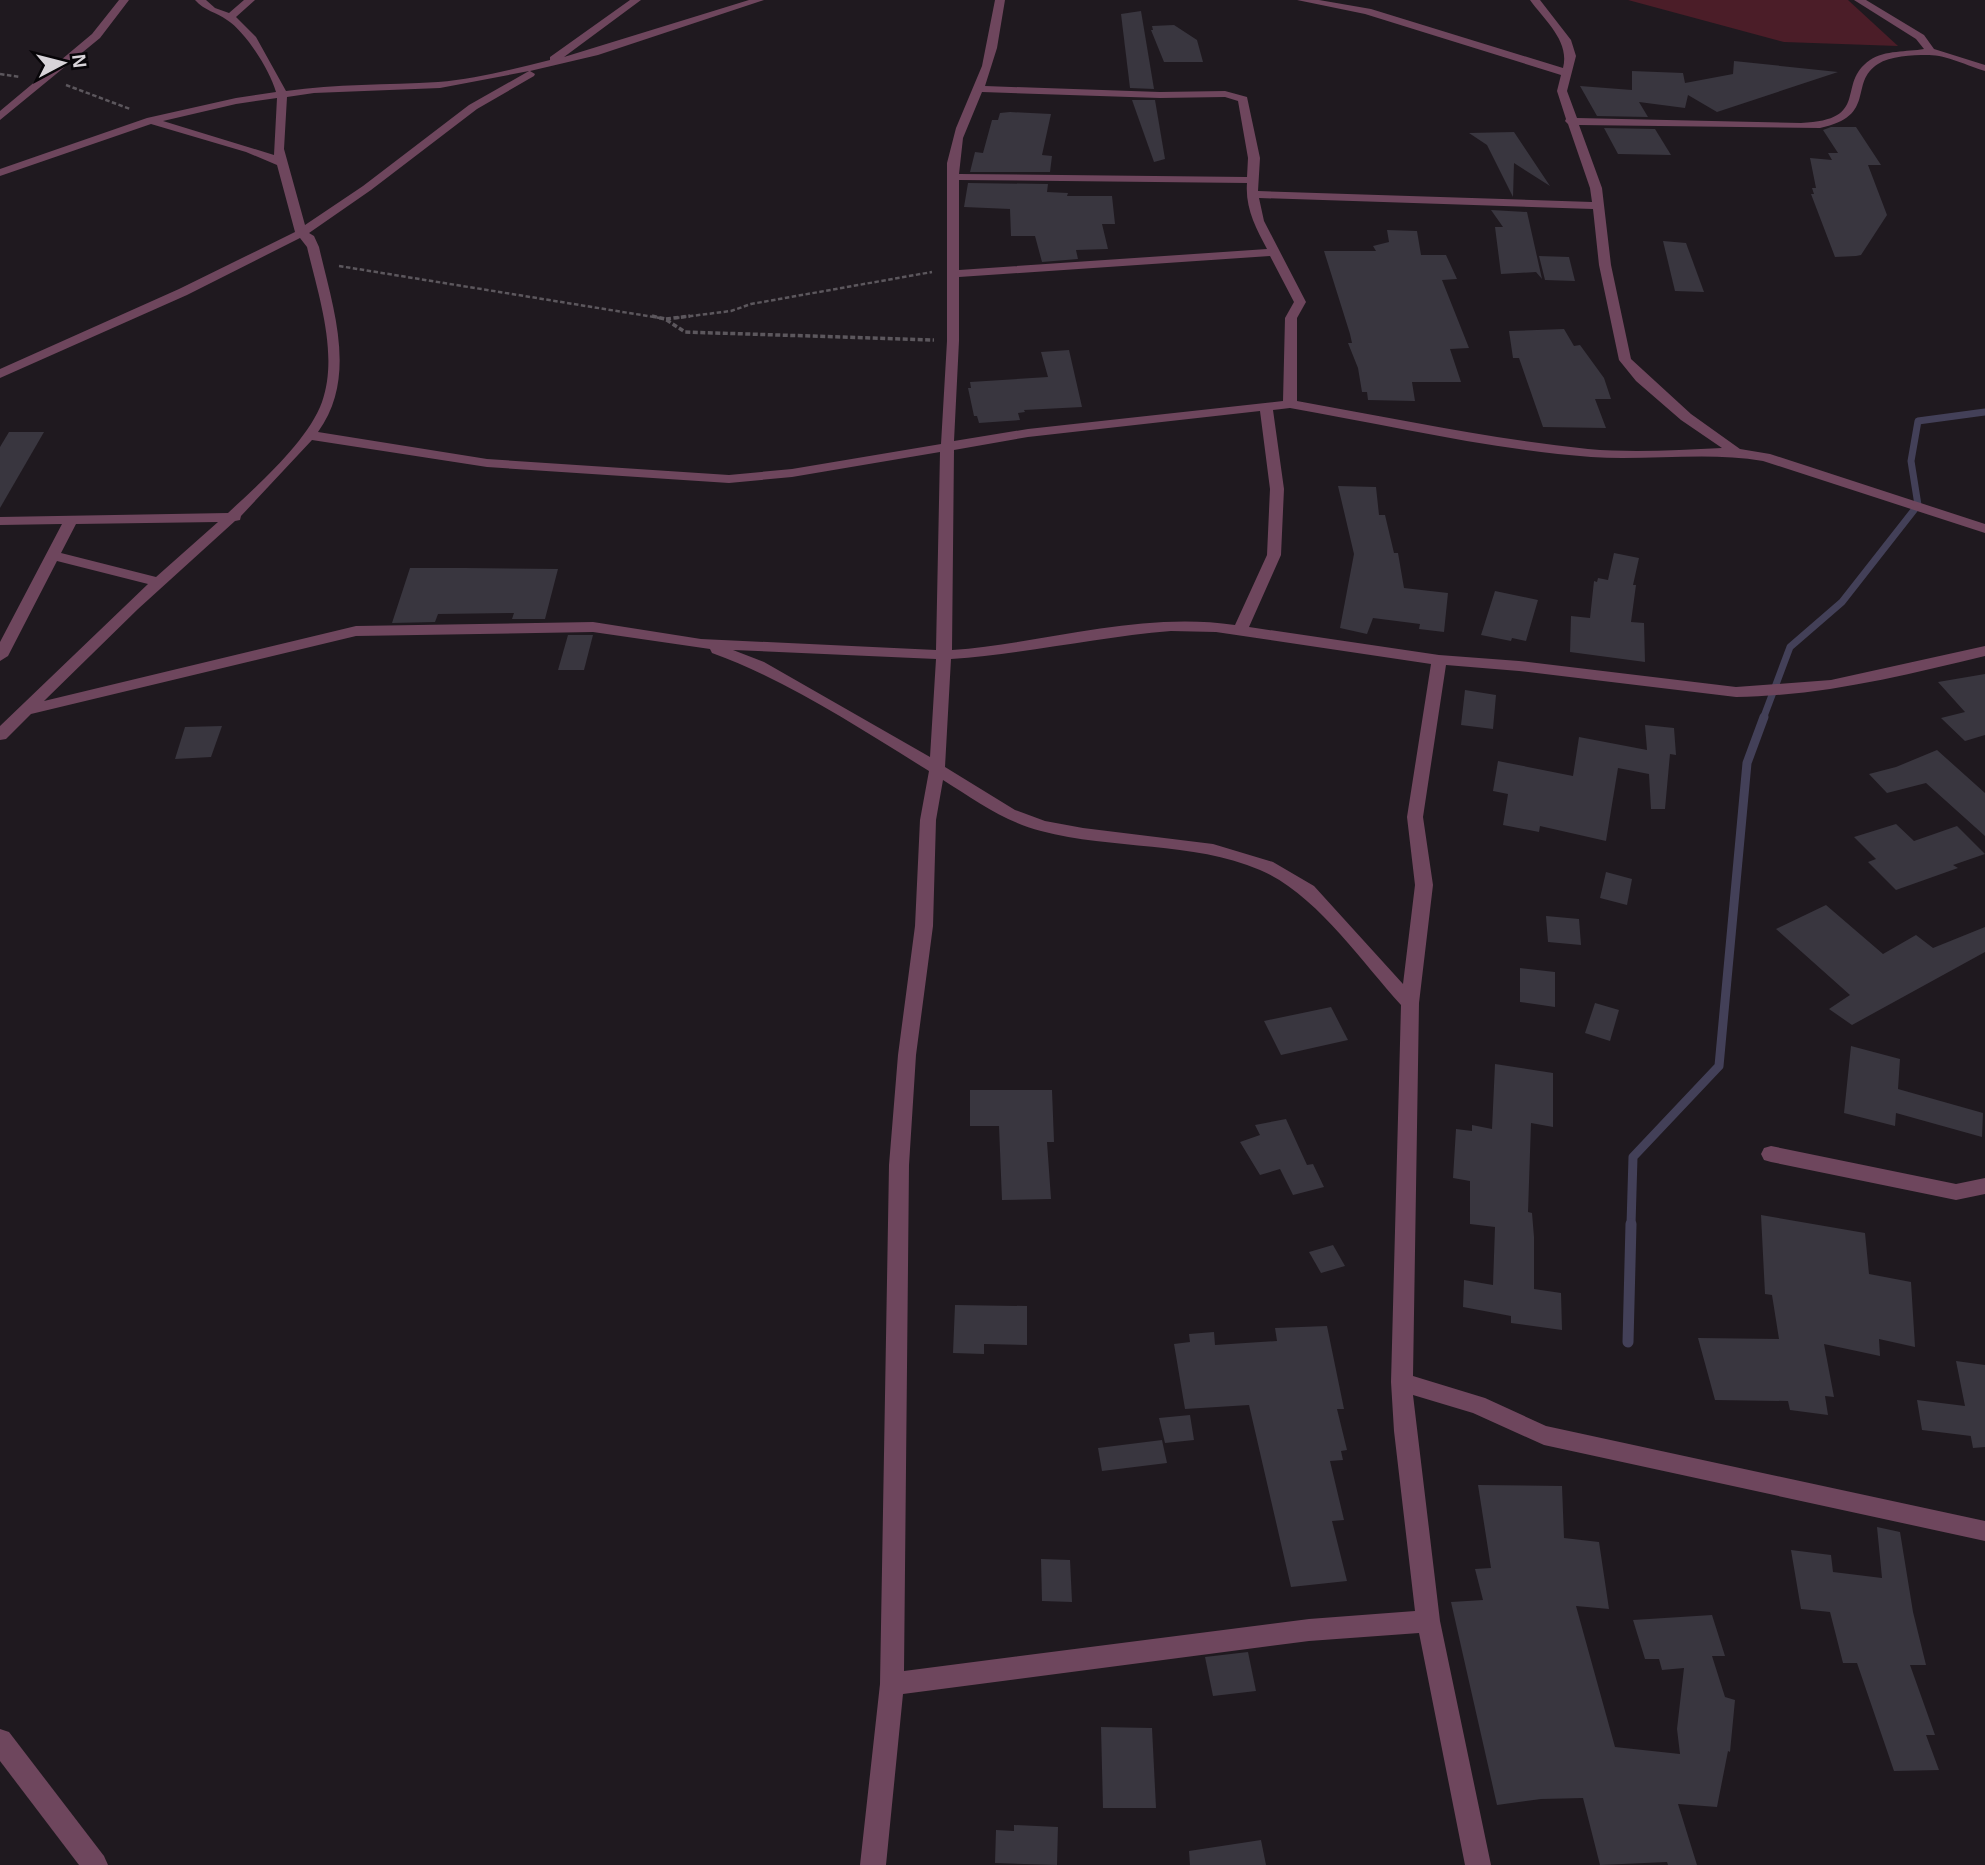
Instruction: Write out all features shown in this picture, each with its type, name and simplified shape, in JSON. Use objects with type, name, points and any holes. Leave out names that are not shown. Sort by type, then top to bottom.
[{"type":"street","points":[[0,117],[96,36],[124,0]]},
{"type":"street","points":[[0,736],[160,583],[235,517],[309,435],[326,410],[332,392],[330,333],[317,264],[310,239],[300,233],[281,163],[278,138],[283,94],[251,37],[230,18],[211,10],[200,0]]},
{"type":"street","points":[[230,18],[250,0]]},
{"type":"street","points":[[0,374],[183,292],[300,233],[367,188],[474,107],[546,65],[636,0]]},
{"type":"street","points":[[0,173],[151,120],[236,101],[283,94],[342,87],[459,83],[594,53],[760,0]]},
{"type":"street","points":[[873,1865],[892,1684],[900,1165],[907,1055],[924,926],[928,820],[937,769],[944,655],[947,449],[953,341],[954,148],[966,111],[978,89],[996,30],[1000,0]]},
{"type":"street","points":[[1302,0],[1367,11],[1567,73]]},
{"type":"street","points":[[1535,0],[1566,40],[1571,57],[1562,91],[1570,121],[1596,188],[1605,265],[1625,360],[1641,378],[1700,429],[1736,452]]},
{"type":"street","points":[[1859,0],[1920,37],[1928,45],[1929,51]]},
{"type":"street","points":[[1570,121],[1801,125],[1834,121],[1844,117],[1853,107],[1866,69],[1874,62],[1887,57],[1929,51],[1985,68]]},
{"type":"street","points":[[978,89],[1236,96],[1243,99],[1254,158],[1252,194],[1258,221],[1300,302],[1291,318],[1290,404]]},
{"type":"street","points":[[151,120],[185,133],[267,155],[281,163]]},
{"type":"street","points":[[954,177],[1252,180]]},
{"type":"street","points":[[1252,194],[1597,206]]},
{"type":"street","points":[[953,270],[1275,251]]},
{"type":"street","points":[[309,435],[487,463],[729,479],[792,473],[947,449],[1028,433],[1290,404],[1518,444],[1590,453],[1647,455],[1736,452],[1765,457],[1985,529]]},
{"type":"street","points":[[1240,629],[1274,555],[1277,489],[1265,405]]},
{"type":"street","points":[[0,520],[235,517]]},
{"type":"street","points":[[0,656],[72,519]]},
{"type":"street","points":[[54,556],[160,583]]},
{"type":"street","points":[[26,710],[356,631],[593,627],[701,644],[944,655],[998,651],[1134,629],[1171,626],[1240,629],[1439,660],[1519,666],[1736,692],[1772,692],[1894,673],[1985,651]]},
{"type":"street","points":[[701,644],[759,665],[869,726],[1009,814],[1043,826],[1083,834],[1213,850],[1267,866],[1308,890],[1410,1003]]},
{"type":"street","points":[[1439,660],[1415,817],[1424,885],[1410,1003],[1402,1382],[1405,1432],[1429,1621],[1478,1865]]},
{"type":"street","points":[[1771,1154],[1955,1192],[1985,1186]]},
{"type":"street","points":[[1402,1382],[1477,1405],[1544,1435],[1985,1531]]},
{"type":"street","points":[[892,1684],[1309,1630],[1429,1621]]},
{"type":"street","points":[[0,1741],[95,1865]]},
{"type":"path","points":[[43,80],[99,95],[127,106],[151,120]]},
{"type":"path","points":[[317,264],[480,285],[536,298],[665,319],[731,311],[751,304],[953,270]]},
{"type":"path","points":[[665,319],[685,332],[953,341]]},
{"type":"shaded area","points":[[1628,0],[1848,0],[1898,46],[1784,42]]},
{"type":"building","points":[[1141,11],[1154,89],[1130,88],[1121,14]]},
{"type":"building","points":[[1174,25],[1197,40],[1203,62],[1164,62],[1151,30],[1152,26]]},
{"type":"building","points":[[1734,61],[1838,72],[1717,112],[1688,95],[1685,108],[1639,102],[1648,117],[1597,116],[1580,86],[1632,90],[1632,71],[1683,73],[1685,83],[1733,74]]},
{"type":"building","points":[[1132,100],[1155,100],[1165,159],[1154,162]]},
{"type":"building","points":[[1000,113],[1051,114],[1042,155],[1052,156],[1050,172],[970,172],[975,152],[983,153],[992,120],[998,120]]},
{"type":"building","points":[[1831,127],[1856,127],[1881,165],[1868,165],[1887,215],[1861,255],[1835,257],[1811,194],[1814,194],[1812,188],[1816,188],[1810,158],[1832,160],[1828,153],[1838,153],[1823,130]]},
{"type":"building","points":[[1604,128],[1655,129],[1671,155],[1618,154]]},
{"type":"building","points":[[1514,132],[1550,186],[1514,163],[1513,197],[1487,145],[1469,133]]},
{"type":"building","points":[[968,183],[1048,184],[1047,192],[1068,193],[1067,196],[1112,196],[1115,224],[1102,224],[1108,249],[1076,250],[1078,259],[1042,262],[1035,236],[1011,236],[1010,209],[964,207]]},
{"type":"building","points":[[1491,210],[1527,212],[1542,279],[1536,272],[1501,274],[1495,227],[1503,227]]},
{"type":"building","points":[[1387,230],[1417,231],[1421,255],[1446,255],[1457,279],[1442,280],[1469,348],[1450,349],[1461,382],[1412,382],[1415,401],[1368,400],[1367,392],[1362,392],[1358,368],[1348,343],[1352,343],[1350,334],[1324,251],[1376,251],[1373,246],[1389,242]]},
{"type":"building","points":[[1663,241],[1686,243],[1704,292],[1675,291]]},
{"type":"building","points":[[1539,256],[1569,257],[1575,281],[1545,280]]},
{"type":"building","points":[[1564,329],[1574,346],[1580,345],[1604,378],[1611,399],[1595,399],[1606,428],[1543,427],[1519,358],[1513,358],[1509,331]]},
{"type":"building","points":[[1069,350],[1082,407],[1024,410],[1025,412],[1018,413],[1020,420],[979,423],[977,416],[974,416],[968,388],[971,388],[970,382],[1048,377],[1041,352]]},
{"type":"building","points":[[9,432],[44,432],[0,508],[0,447]]},
{"type":"building","points":[[1338,486],[1376,487],[1379,515],[1385,515],[1394,553],[1398,553],[1404,588],[1448,593],[1444,632],[1419,629],[1420,624],[1373,618],[1367,634],[1340,628],[1354,554]]},
{"type":"building","points":[[1614,553],[1639,558],[1633,585],[1636,585],[1631,622],[1644,623],[1645,662],[1570,652],[1571,616],[1590,618],[1594,581],[1597,582],[1598,578],[1608,580]]},
{"type":"building","points":[[410,568],[558,569],[545,619],[512,619],[514,613],[438,614],[435,622],[392,623]]},
{"type":"building","points":[[1495,591],[1538,600],[1526,641],[1481,635]]},
{"type":"building","points":[[568,635],[593,635],[584,670],[558,670]]},
{"type":"building","points":[[1985,674],[1985,735],[1965,741],[1941,718],[1965,712],[1938,682]]},
{"type":"building","points":[[1465,690],[1496,695],[1493,729],[1461,725]]},
{"type":"building","points":[[1645,725],[1674,728],[1676,755],[1670,754],[1665,809],[1651,809],[1649,774],[1618,768],[1606,841],[1540,826],[1539,832],[1503,825],[1508,794],[1493,791],[1498,761],[1573,776],[1579,737],[1647,750]]},
{"type":"building","points":[[222,726],[211,757],[175,759],[185,727]]},
{"type":"building","points":[[1937,750],[1985,793],[1985,836],[1926,783],[1887,793],[1869,774],[1896,767]]},
{"type":"building","points":[[1896,824],[1914,841],[1957,826],[1985,854],[1953,865],[1958,868],[1896,890],[1868,862],[1876,859],[1854,837]]},
{"type":"building","points":[[1606,872],[1632,879],[1627,905],[1600,898]]},
{"type":"building","points":[[1826,905],[1883,954],[1916,935],[1933,948],[1985,927],[1985,952],[1852,1025],[1829,1009],[1850,995],[1776,929]]},
{"type":"building","points":[[1546,916],[1579,919],[1581,945],[1548,942]]},
{"type":"building","points":[[1520,968],[1555,972],[1555,1007],[1520,1002]]},
{"type":"building","points":[[1595,1003],[1619,1010],[1610,1041],[1585,1033]]},
{"type":"building","points":[[1331,1007],[1348,1040],[1281,1055],[1264,1021]]},
{"type":"building","points":[[1851,1046],[1900,1059],[1898,1089],[1983,1113],[1982,1137],[1896,1113],[1895,1126],[1844,1113]]},
{"type":"building","points":[[1495,1064],[1553,1073],[1553,1127],[1531,1123],[1528,1212],[1532,1213],[1534,1237],[1534,1289],[1561,1293],[1562,1330],[1511,1323],[1511,1316],[1463,1307],[1464,1280],[1493,1285],[1495,1227],[1470,1224],[1470,1181],[1453,1178],[1456,1129],[1472,1131],[1472,1125],[1492,1129]]},
{"type":"building","points":[[970,1090],[1052,1090],[1054,1142],[1047,1142],[1051,1199],[1002,1200],[999,1126],[970,1126]]},
{"type":"building","points":[[1286,1119],[1307,1165],[1313,1164],[1324,1187],[1293,1195],[1280,1169],[1260,1175],[1240,1142],[1260,1135],[1255,1125]]},
{"type":"building","points":[[1761,1215],[1865,1233],[1869,1274],[1911,1282],[1915,1347],[1879,1339],[1880,1356],[1824,1344],[1834,1397],[1825,1396],[1828,1415],[1790,1410],[1788,1401],[1715,1400],[1698,1338],[1779,1339],[1772,1295],[1765,1294]]},
{"type":"building","points":[[1333,1245],[1345,1266],[1321,1273],[1309,1252]]},
{"type":"building","points":[[955,1305],[1027,1306],[1027,1345],[984,1344],[984,1354],[953,1353]]},
{"type":"building","points":[[1327,1326],[1344,1409],[1337,1409],[1347,1450],[1341,1451],[1343,1460],[1330,1461],[1344,1520],[1332,1521],[1347,1581],[1291,1587],[1249,1405],[1185,1409],[1174,1344],[1190,1342],[1189,1334],[1214,1332],[1215,1345],[1277,1341],[1275,1328]]},
{"type":"building","points":[[1956,1361],[1985,1365],[1985,1447],[1973,1448],[1971,1436],[1922,1430],[1917,1400],[1965,1406]]},
{"type":"building","points":[[1190,1415],[1194,1440],[1165,1443],[1159,1418]]},
{"type":"building","points":[[1162,1440],[1167,1463],[1102,1471],[1098,1448]]},
{"type":"building","points":[[1478,1485],[1562,1486],[1564,1538],[1599,1542],[1609,1609],[1576,1606],[1615,1747],[1680,1754],[1677,1729],[1684,1668],[1662,1670],[1659,1659],[1645,1659],[1633,1620],[1712,1615],[1725,1656],[1712,1656],[1725,1697],[1735,1700],[1730,1752],[1728,1751],[1717,1807],[1678,1804],[1697,1865],[1668,1865],[1667,1862],[1600,1865],[1583,1798],[1541,1799],[1497,1805],[1451,1602],[1483,1600],[1475,1569],[1491,1568]]},
{"type":"building","points":[[1877,1527],[1900,1532],[1913,1612],[1926,1665],[1910,1665],[1935,1735],[1926,1735],[1939,1770],[1894,1771],[1857,1663],[1843,1663],[1830,1612],[1801,1609],[1791,1550],[1831,1555],[1833,1572],[1882,1578]]},
{"type":"building","points":[[1041,1559],[1070,1560],[1072,1602],[1042,1601]]},
{"type":"building","points":[[1248,1652],[1256,1691],[1213,1696],[1205,1657]]},
{"type":"building","points":[[1101,1727],[1152,1728],[1156,1808],[1103,1808]]},
{"type":"building","points":[[1014,1825],[1058,1827],[1057,1865],[995,1863],[996,1830],[1014,1831]]},
{"type":"building","points":[[1261,1840],[1266,1865],[1190,1865],[1189,1851]]},
{"type":"waterway","points":[[1763,719],[1790,647],[1842,602],[1918,505],[1911,461],[1918,421],[1985,412]]},
{"type":"waterway","points":[[1631,1225],[1633,1157],[1719,1066],[1747,763],[1764,717]]},
{"type":"waterway","points":[[1628,1342],[1631,1224]]}]
